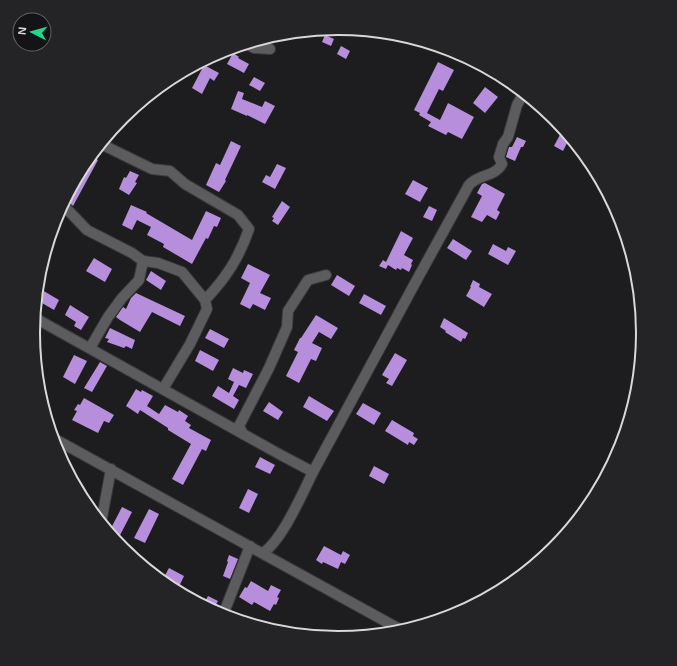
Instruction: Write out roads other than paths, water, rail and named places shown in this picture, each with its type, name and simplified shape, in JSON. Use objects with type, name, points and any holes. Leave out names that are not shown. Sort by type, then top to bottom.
[{"type":"street","points":[[253,48],[270,49]]},
{"type":"street","points":[[263,553],[268,550],[293,512],[414,284],[469,185],[472,181],[496,172],[502,164],[499,156],[503,144],[508,137],[517,105],[521,98]]},
{"type":"street","points":[[106,147],[152,169],[170,171],[185,184],[238,215],[249,229],[244,244],[232,266],[220,285],[205,300]]},
{"type":"street","points":[[67,209],[87,230],[132,253],[143,261],[158,263],[182,272],[205,300],[206,309],[190,344],[163,390]]},
{"type":"street","points":[[90,348],[108,317],[122,298],[139,280],[143,261]]},
{"type":"street","points":[[244,434],[239,426],[269,368],[287,327],[288,311],[308,280],[326,275]]},
{"type":"street","points":[[41,321],[314,472]]},
{"type":"street","points":[[61,442],[393,626]]},
{"type":"street","points":[[102,515],[111,469]]},
{"type":"street","points":[[226,609],[250,546]]}]
